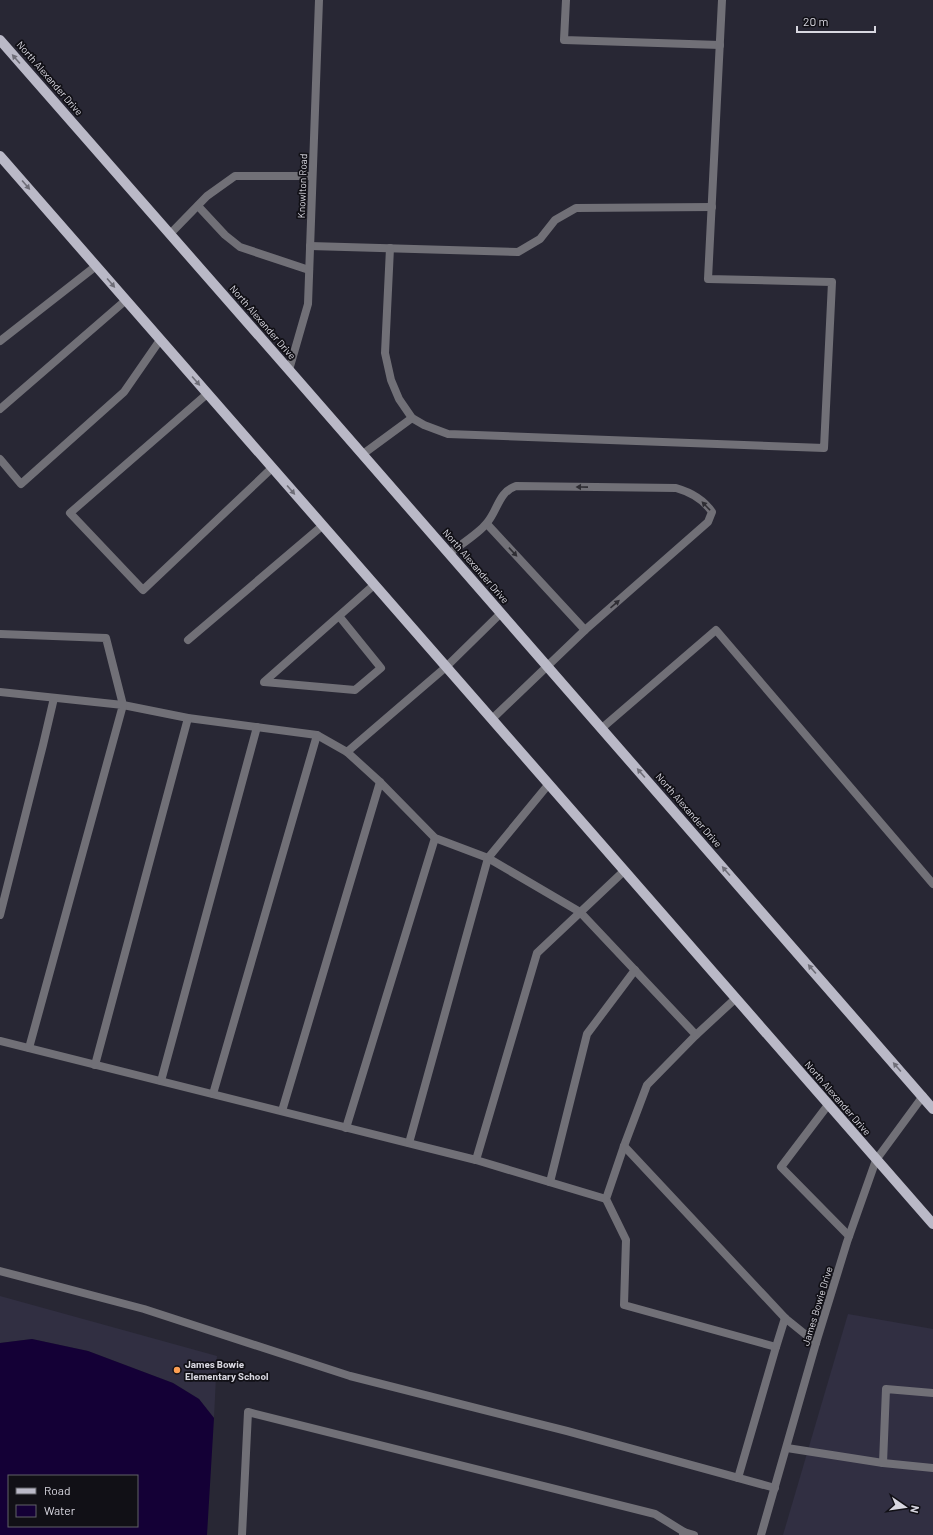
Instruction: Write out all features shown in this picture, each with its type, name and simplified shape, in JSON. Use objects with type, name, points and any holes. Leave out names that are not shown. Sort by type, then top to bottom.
[{"type":"main road","name":"North Alexander Drive","points":[[0,40],[450,553],[933,1109]]},
{"type":"main road","name":"North Alexander Drive","points":[[0,156],[933,1224]]},
{"type":"street","name":"Knowlton Road","points":[[290,370],[308,304],[318,0]]},
{"type":"street","points":[[566,0],[564,40],[720,45]]},
{"type":"street","points":[[390,248],[384,353],[391,380],[399,399],[412,418],[424,425],[448,434],[824,448],[832,282],[708,279],[722,0]]},
{"type":"street","points":[[170,234],[208,196],[235,176],[312,176]]},
{"type":"street","points":[[198,206],[225,235],[240,247],[309,270]]},
{"type":"street","points":[[310,246],[518,252],[540,239],[555,220],[576,208],[712,207]]},
{"type":"street","points":[[0,341],[96,266]]},
{"type":"street","points":[[0,409],[126,300]]},
{"type":"street","points":[[0,459],[21,484],[124,392],[160,340]]},
{"type":"street","points":[[207,394],[70,513],[143,590],[272,468]]},
{"type":"street","points":[[363,454],[412,418]]},
{"type":"street","points":[[450,553],[487,524],[502,494],[509,488],[516,486],[676,488],[706,504],[712,512],[708,522],[585,630],[492,718]]},
{"type":"street","points":[[487,524],[585,630]]},
{"type":"street","points":[[188,640],[322,526]]},
{"type":"street","points":[[339,616],[381,668],[355,690],[264,682],[374,585]]},
{"type":"street","points":[[347,752],[446,668],[501,613]]},
{"type":"street","points":[[602,728],[716,630],[933,884]]},
{"type":"street","points":[[0,634],[106,638],[122,705],[29,1048]]},
{"type":"street","points":[[0,692],[122,705],[188,718],[317,735],[347,752],[380,782],[435,838],[488,858],[580,912],[696,1034]]},
{"type":"street","points":[[0,915],[44,745],[54,698]]},
{"type":"street","points":[[95,1065],[188,718]]},
{"type":"street","points":[[161,1081],[257,727]]},
{"type":"street","points":[[212,1094],[317,735]]},
{"type":"street","points":[[282,1112],[380,782]]},
{"type":"street","points":[[409,1143],[488,858],[548,785]]},
{"type":"street","points":[[346,1128],[435,838]]},
{"type":"street","points":[[476,1160],[537,953],[624,871]]},
{"type":"street","points":[[550,1182],[587,1034],[635,970]]},
{"type":"street","points":[[735,999],[696,1034],[648,1085],[624,1146],[606,1199],[626,1240],[624,1305],[776,1348]]},
{"type":"street","points":[[0,1041],[476,1160],[606,1199]]},
{"type":"street","name":"James Bowie Drive","points":[[762,1535],[816,1343],[849,1236],[876,1160],[922,1096]]},
{"type":"street","points":[[828,1105],[781,1167],[849,1236]]},
{"type":"street","points":[[624,1146],[785,1318],[816,1343]]},
{"type":"street","points":[[0,1271],[144,1309],[350,1376],[567,1431],[775,1488]]},
{"type":"street","points":[[738,1478],[785,1318]]},
{"type":"street","points":[[883,1463],[886,1389],[933,1394]]},
{"type":"street","points":[[242,1535],[248,1412],[655,1514],[684,1533],[694,1535]]},
{"type":"street","points":[[787,1448],[883,1463],[933,1468]]},
{"type":"shaded area","name":"James Bowie Elementary School","points":[[0,1296],[217,1356],[214,1418],[199,1399],[173,1383],[88,1351],[32,1339],[0,1343]]},
{"type":"shaded area","points":[[848,1314],[933,1329],[933,1535],[783,1535]]},
{"type":"water","points":[[32,1339],[88,1351],[173,1383],[199,1399],[214,1418],[207,1535],[0,1535],[0,1343]]},
{"type":"place","name":"James Bowie Elementary School","points":[[177,1370]]}]
